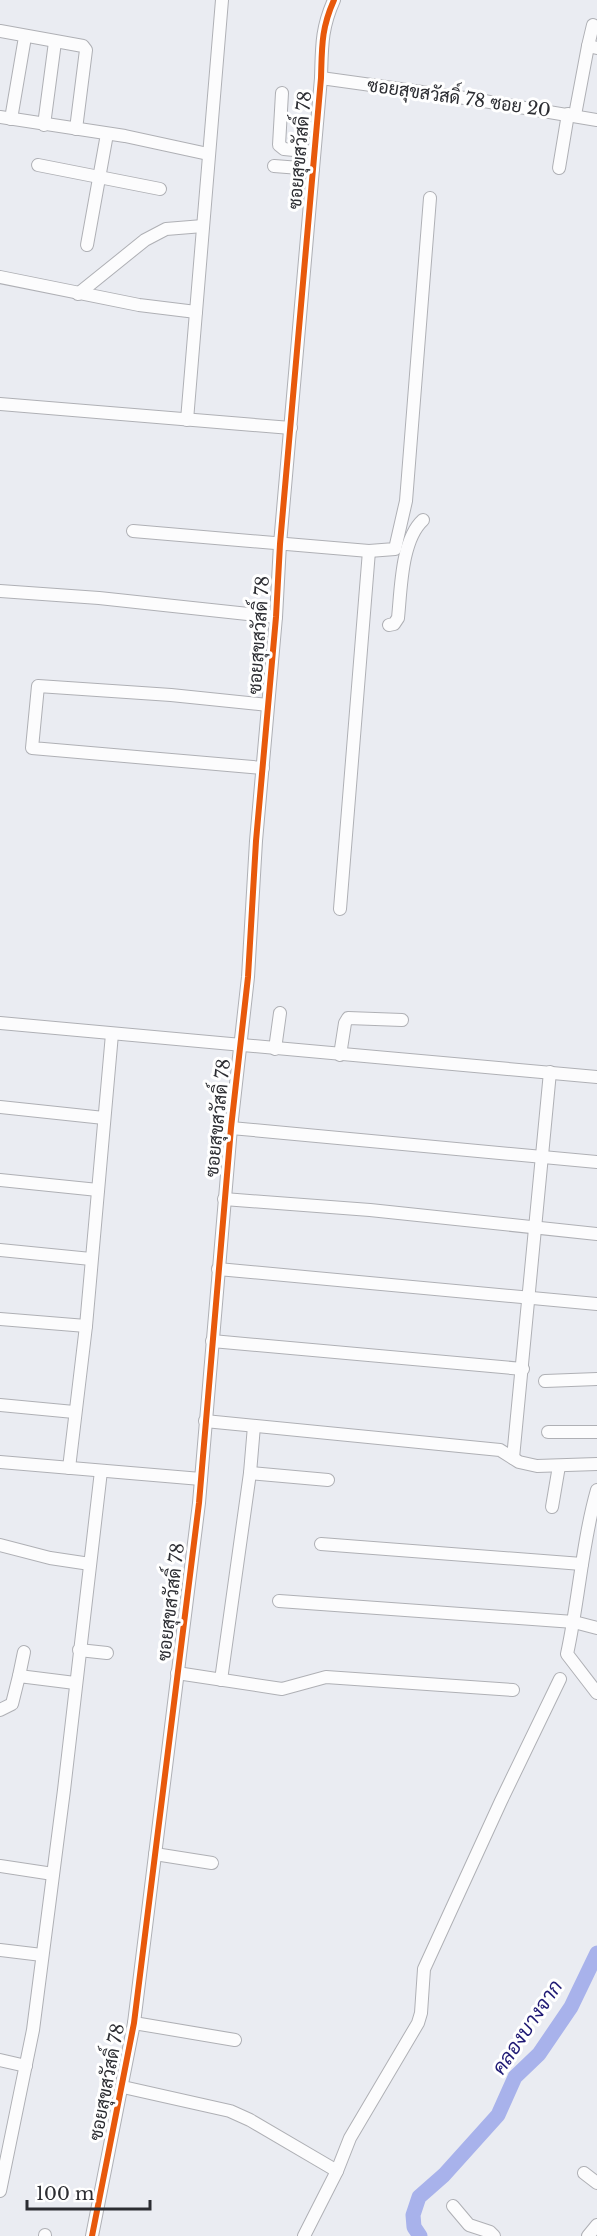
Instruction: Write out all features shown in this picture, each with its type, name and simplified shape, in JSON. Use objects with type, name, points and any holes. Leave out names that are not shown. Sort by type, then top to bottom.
[{"type":"street","points":[[187,420],[222,0]]},
{"type":"street","name":"ซอยสุขสวัสดิ์ 78","points":[[92,2236],[134,2023],[201,1479],[224,1199],[248,977],[280,544],[324,24],[334,0]]},
{"type":"street","points":[[560,168],[572,115],[593,47],[593,25]]},
{"type":"street","points":[[0,31],[83,46],[86,50],[76,129]]},
{"type":"street","points":[[25,37],[5,118],[107,134],[208,154]]},
{"type":"street","points":[[44,125],[55,42]]},
{"type":"street","name":"ซอยสุขสวัสดิ์ 78 ซอย 20","points":[[321,78],[597,120]]},
{"type":"street","points":[[282,93],[279,145],[284,148],[314,152]]},
{"type":"street","points":[[87,245],[107,134]]},
{"type":"street","points":[[38,165],[160,189]]},
{"type":"street","points":[[274,165],[313,169]]},
{"type":"street","points":[[389,625],[394,624],[398,618],[401,552],[430,198]]},
{"type":"street","points":[[78,294],[145,240],[166,229],[202,226]]},
{"type":"street","points":[[0,277],[139,305],[196,312]]},
{"type":"street","points":[[0,404],[291,428]]},
{"type":"street","points":[[401,552],[423,520]]},
{"type":"street","points":[[133,531],[401,552]]},
{"type":"street","points":[[340,909],[369,551]]},
{"type":"street","points":[[0,591],[99,598],[276,617]]},
{"type":"street","points":[[263,768],[32,748],[38,686],[171,695],[268,705]]},
{"type":"street","points":[[275,1049],[280,1013]]},
{"type":"street","points":[[340,1055],[345,1023],[348,1018],[402,1020]]},
{"type":"street","points":[[0,1023],[241,1047],[597,1077]]},
{"type":"street","points":[[69,1468],[86,1326],[112,1034]]},
{"type":"street","points":[[513,1458],[550,1072]]},
{"type":"street","points":[[0,1107],[104,1118]]},
{"type":"street","points":[[231,1128],[597,1161]]},
{"type":"street","points":[[0,1180],[98,1190]]},
{"type":"street","points":[[224,1199],[379,1211],[597,1233]]},
{"type":"street","points":[[0,1250],[91,1259]]},
{"type":"street","points":[[218,1269],[597,1304]]},
{"type":"street","points":[[0,1319],[86,1326]]},
{"type":"street","points":[[212,1341],[523,1369]]},
{"type":"street","points":[[545,1381],[597,1379]]},
{"type":"street","points":[[0,1405],[74,1412]]},
{"type":"street","points":[[205,1421],[500,1450],[525,1464],[559,1466],[597,1464]]},
{"type":"street","points":[[221,1680],[250,1473],[254,1426]]},
{"type":"street","points":[[548,1432],[597,1432]]},
{"type":"street","points":[[0,1462],[201,1479]]},
{"type":"street","points":[[552,1507],[559,1466]]},
{"type":"street","points":[[0,2191],[3,2155],[33,2030],[100,1471]]},
{"type":"street","points":[[250,1473],[328,1480]]},
{"type":"street","points":[[597,1490],[567,1654],[597,1693]]},
{"type":"street","points":[[321,1544],[583,1557],[597,1552]]},
{"type":"street","points":[[0,1545],[50,1558],[90,1564]]},
{"type":"street","points":[[279,1601],[574,1622],[597,1628]]},
{"type":"street","points":[[79,1650],[107,1653]]},
{"type":"street","points":[[0,1710],[12,1704],[24,1652]]},
{"type":"street","points":[[177,1673],[282,1689],[326,1677],[513,1690]]},
{"type":"street","points":[[19,1676],[75,1683]]},
{"type":"street","points":[[304,2236],[337,2171],[350,2138],[418,2023],[421,2013],[424,1969],[501,1801],[561,1678]]},
{"type":"street","points":[[155,1854],[212,1863]]},
{"type":"street","points":[[0,1866],[53,1874]]},
{"type":"street","points":[[0,1950],[42,1955]]},
{"type":"street","points":[[134,2023],[235,2040]]},
{"type":"street","points":[[0,2060],[26,2066]]},
{"type":"street","points":[[123,2087],[230,2111],[250,2120],[337,2171]]},
{"type":"street","points":[[584,2174],[597,2183]]},
{"type":"street","points":[[453,2206],[469,2224],[490,2232],[494,2236]]},
{"type":"street","points":[[588,2236],[597,2225]]},
{"type":"waterway","name":"คลองบางจาก","points":[[420,2236],[414,2227],[413,2215],[419,2197],[444,2175],[498,2115],[515,2077],[539,2054],[571,2007],[597,1953]]},
{"type":"cycle path","points":[[92,2236],[134,2023],[199,1503],[231,1128],[248,977],[256,841],[322,47],[324,29],[334,0]]}]
